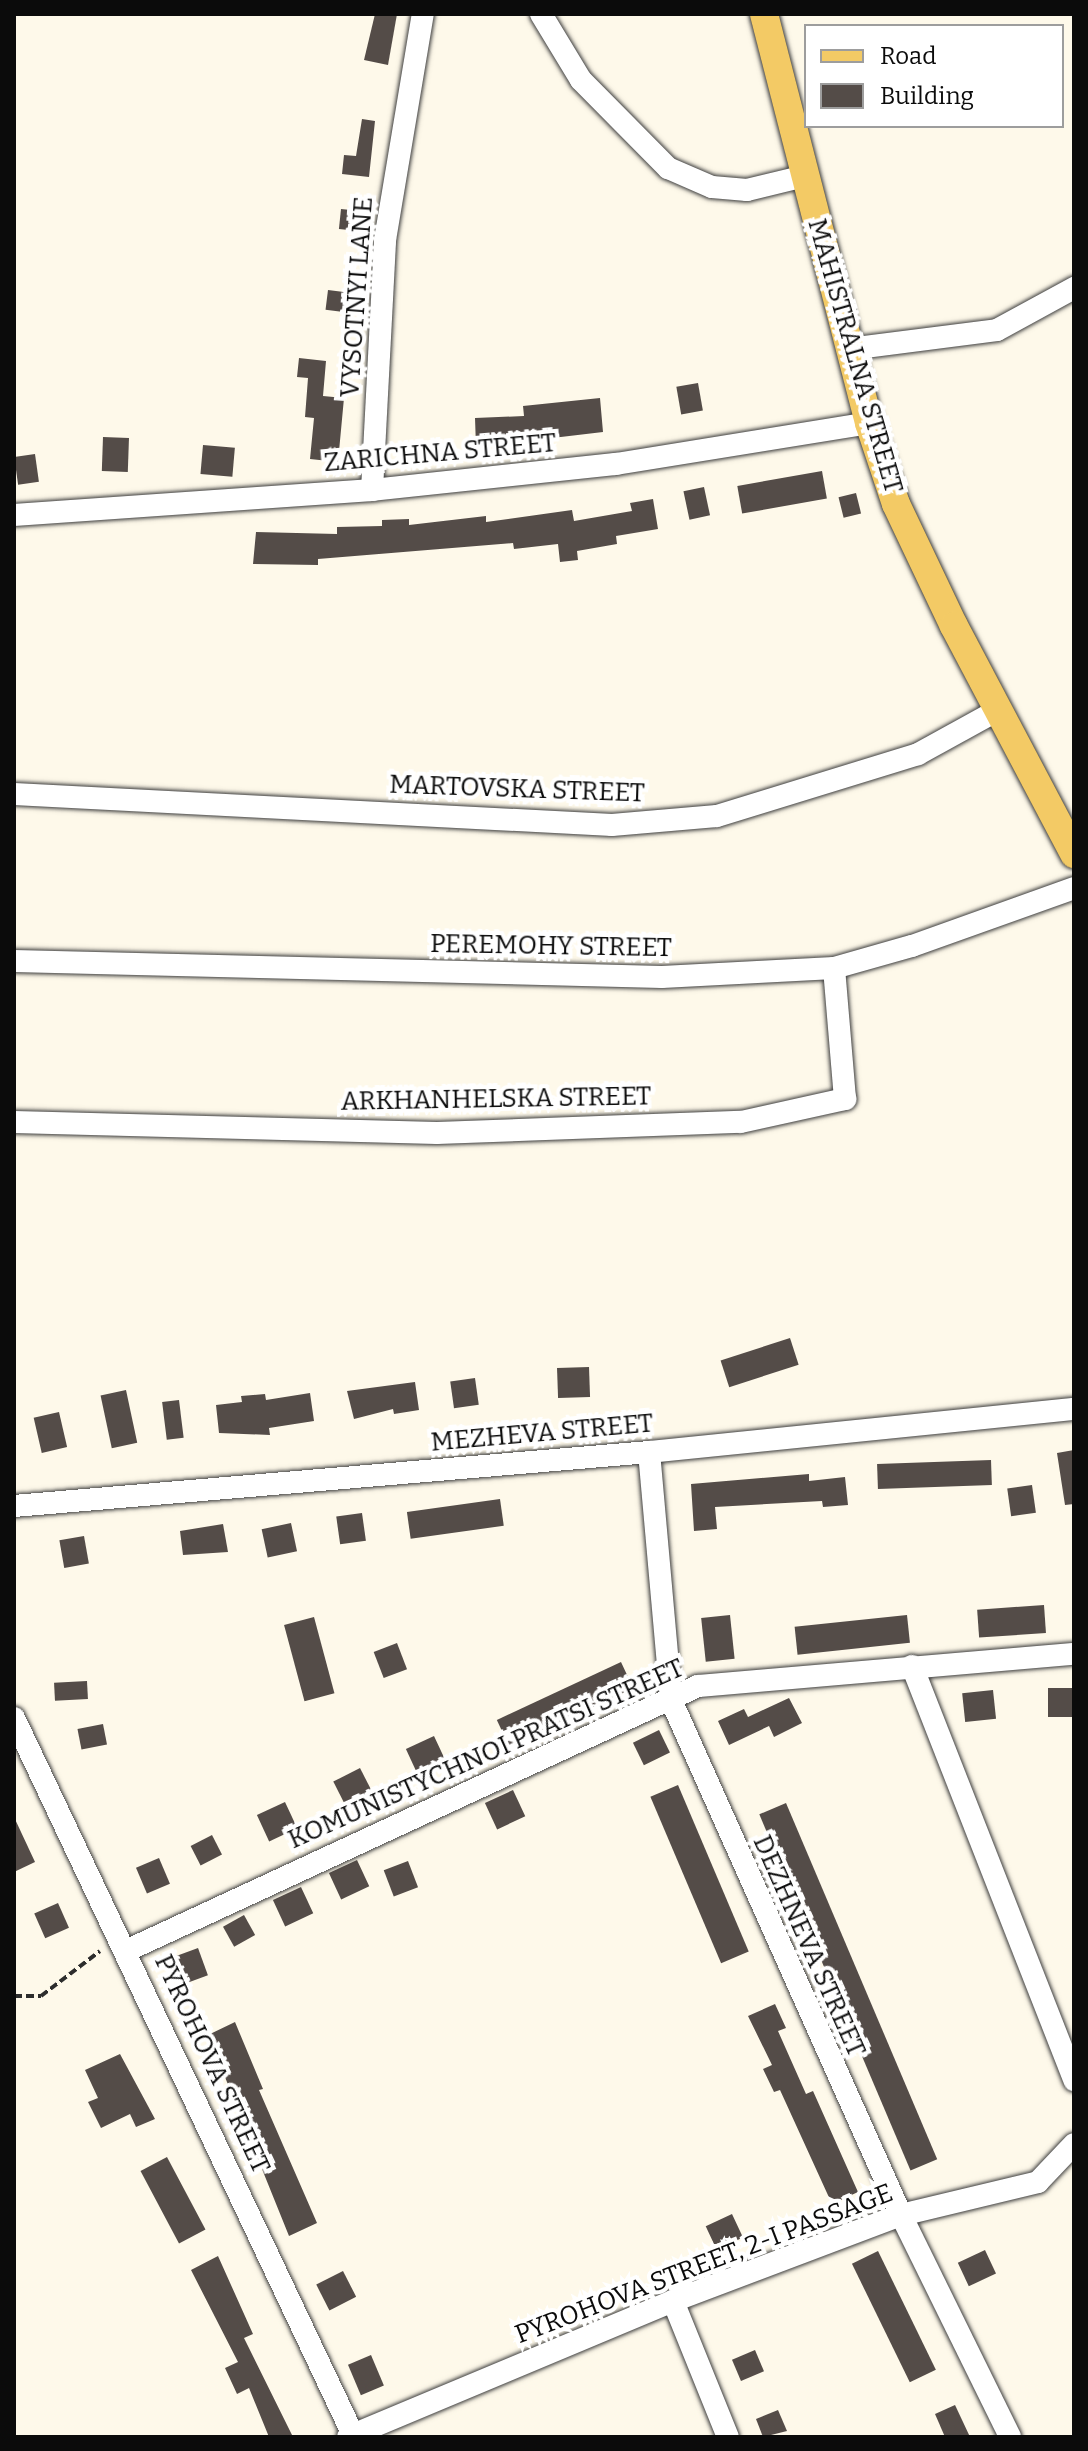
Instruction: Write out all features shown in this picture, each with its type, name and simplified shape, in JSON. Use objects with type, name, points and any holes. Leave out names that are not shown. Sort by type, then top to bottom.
[{"type":"main road","name":"MAHISTRALNA STREET","points":[[764,14],[849,349],[896,504],[998,710],[1074,854]]},
{"type":"street","name":"VYSOTNYI LANE","points":[[372,490],[385,240],[423,14]]},
{"type":"street","points":[[541,14],[581,80],[668,168],[712,187],[747,190],[805,176]]},
{"type":"street","points":[[849,349],[997,330],[1074,288]]},
{"type":"street","name":"ZARICHNA STREET","points":[[14,515],[372,490],[616,464],[869,423]]},
{"type":"street","name":"MARTOVSKA STREET","points":[[14,794],[612,825],[717,816],[918,754],[998,710]]},
{"type":"street","name":"PEREMOHY STREET","points":[[14,961],[662,977],[834,968],[912,946],[1074,888]]},
{"type":"street","name":"ARKHANHELSKA STREET","points":[[14,1122],[437,1133],[741,1122],[845,1099],[834,968]]},
{"type":"street","name":"MEZHEVA STREET","points":[[14,1506],[649,1452],[1074,1409]]},
{"type":"street","name":"DEZHNEVA STREET","points":[[649,1452],[671,1700],[901,2215],[1010,2437]]},
{"type":"street","name":"KOMUNISTYCHNOI PRATSI STREET","points":[[124,1943],[698,1686],[1074,1654]]},
{"type":"street","points":[[912,1666],[1074,2080]]},
{"type":"street","name":"PYROHOVA STREET","points":[[14,1718],[124,1943],[352,2436]]},
{"type":"street","name":"PYROHOVA STREET, 2-I PASSAGE","points":[[352,2436],[673,2301],[901,2215],[1038,2182],[1074,2144]]},
{"type":"street","points":[[673,2301],[728,2437]]},
{"type":"path","points":[[14,1996],[41,1996],[124,1943]]},
{"type":"building","points":[[375,14],[397,14],[388,65],[364,60]]},
{"type":"building","points":[[362,119],[375,121],[369,177],[342,174],[344,155],[356,156]]},
{"type":"building","points":[[341,209],[368,212],[366,232],[339,229]]},
{"type":"building","points":[[328,290],[354,293],[351,313],[326,310]]},
{"type":"building","points":[[299,358],[326,361],[323,396],[344,398],[338,462],[310,459],[314,418],[305,417],[308,378],[297,377]]},
{"type":"building","points":[[698,383],[703,411],[681,414],[676,387]]},
{"type":"building","points":[[600,398],[603,432],[476,447],[475,418],[524,416],[523,406]]},
{"type":"building","points":[[103,437],[129,438],[128,472],[102,471]]},
{"type":"building","points":[[203,445],[235,448],[232,477],[200,474]]},
{"type":"building","points":[[35,454],[39,482],[18,485],[14,457]]},
{"type":"building","points":[[822,471],[827,499],[742,514],[737,486]]},
{"type":"building","points":[[704,487],[710,515],[689,520],[683,491]]},
{"type":"building","points":[[856,493],[861,513],[844,518],[839,497]]},
{"type":"building","points":[[653,499],[658,529],[616,536],[617,544],[577,551],[578,560],[560,562],[558,544],[514,549],[513,543],[318,559],[318,565],[253,564],[256,532],[337,534],[337,527],[382,526],[382,520],[409,519],[409,525],[486,516],[486,522],[572,510],[574,521],[632,511],[630,503]]},
{"type":"building","points":[[790,1338],[799,1365],[729,1387],[721,1361]]},
{"type":"building","points":[[589,1367],[590,1397],[558,1398],[557,1368]]},
{"type":"building","points":[[475,1378],[479,1405],[454,1408],[450,1381]]},
{"type":"building","points":[[415,1382],[419,1410],[394,1414],[393,1409],[354,1419],[347,1391]]},
{"type":"building","points":[[126,1390],[137,1443],[112,1448],[101,1395]]},
{"type":"building","points":[[310,1393],[314,1421],[269,1428],[270,1435],[219,1433],[216,1405],[242,1402],[241,1396],[265,1394],[266,1400]]},
{"type":"building","points":[[179,1400],[184,1438],[167,1440],[162,1402]]},
{"type":"building","points":[[59,1412],[67,1447],[42,1453],[34,1418]]},
{"type":"building","points":[[1074,1450],[1074,1504],[1065,1505],[1057,1453]]},
{"type":"building","points":[[991,1460],[992,1485],[878,1489],[877,1464]]},
{"type":"building","points":[[809,1474],[809,1481],[845,1477],[848,1505],[823,1507],[822,1501],[715,1507],[717,1529],[694,1531],[691,1484]]},
{"type":"building","points":[[1032,1485],[1036,1513],[1011,1516],[1007,1488]]},
{"type":"building","points":[[500,1499],[504,1526],[411,1539],[407,1512]]},
{"type":"building","points":[[362,1513],[366,1541],[340,1544],[336,1517]]},
{"type":"building","points":[[291,1523],[297,1551],[268,1558],[262,1529]]},
{"type":"building","points":[[223,1524],[228,1552],[183,1555],[180,1531]]},
{"type":"building","points":[[84,1536],[89,1564],[64,1568],[59,1540]]},
{"type":"building","points":[[1044,1605],[1046,1633],[979,1638],[977,1610]]},
{"type":"building","points":[[730,1615],[735,1659],[706,1662],[701,1618]]},
{"type":"building","points":[[907,1615],[910,1643],[798,1655],[795,1627]]},
{"type":"building","points":[[314,1617],[334,1693],[305,1701],[284,1625]]},
{"type":"building","points":[[397,1643],[407,1669],[384,1678],[374,1652]]},
{"type":"building","points":[[621,1662],[633,1688],[509,1746],[497,1720]]},
{"type":"building","points":[[87,1681],[88,1699],[55,1701],[54,1683]]},
{"type":"building","points":[[1048,1688],[1074,1688],[1074,1717],[1048,1717]]},
{"type":"building","points":[[993,1690],[996,1719],[965,1722],[962,1693]]},
{"type":"building","points":[[789,1698],[802,1723],[774,1737],[769,1726],[729,1745],[718,1721],[744,1709],[748,1717]]},
{"type":"building","points":[[103,1724],[107,1745],[81,1750],[77,1729]]},
{"type":"building","points":[[659,1730],[670,1752],[644,1765],[633,1743]]},
{"type":"building","points":[[434,1736],[446,1762],[418,1775],[406,1749]]},
{"type":"building","points":[[360,1768],[373,1794],[346,1807],[333,1782]]},
{"type":"building","points":[[678,1785],[749,1952],[721,1963],[650,1797]]},
{"type":"building","points":[[513,1790],[525,1816],[497,1829],[485,1803]]},
{"type":"building","points":[[285,1802],[297,1828],[269,1841],[257,1815]]},
{"type":"building","points":[[786,1803],[937,2159],[911,2171],[759,1814]]},
{"type":"building","points":[[14,1817],[35,1862],[14,1872]]},
{"type":"building","points":[[212,1835],[222,1855],[201,1865],[191,1846]]},
{"type":"building","points":[[159,1858],[170,1884],[147,1894],[136,1868]]},
{"type":"building","points":[[357,1860],[369,1886],[341,1899],[329,1873]]},
{"type":"building","points":[[408,1861],[418,1887],[394,1896],[384,1870]]},
{"type":"building","points":[[301,1887],[313,1913],[285,1926],[273,1900]]},
{"type":"building","points":[[58,1903],[69,1928],[45,1938],[34,1914]]},
{"type":"building","points":[[244,1915],[255,1935],[234,1947],[223,1927]]},
{"type":"building","points":[[198,1948],[208,1975],[183,1984],[174,1957]]},
{"type":"building","points":[[775,2004],[786,2028],[778,2031],[806,2094],[813,2091],[858,2192],[832,2204],[780,2090],[774,2092],[763,2069],[772,2065],[748,2016]]},
{"type":"building","points":[[235,2022],[263,2089],[259,2090],[317,2223],[289,2236],[208,2035]]},
{"type":"building","points":[[120,2054],[155,2119],[136,2127],[130,2114],[101,2128],[88,2102],[98,2098],[85,2070]]},
{"type":"building","points":[[167,2157],[205,2229],[179,2243],[141,2171]]},
{"type":"building","points":[[732,2214],[743,2238],[717,2250],[706,2226]]},
{"type":"building","points":[[985,2250],[996,2274],[969,2286],[958,2263]]},
{"type":"building","points":[[878,2251],[936,2370],[910,2382],[852,2264]]},
{"type":"building","points":[[218,2256],[253,2334],[244,2338],[293,2437],[269,2437],[249,2388],[237,2394],[225,2368],[238,2362],[191,2270]]},
{"type":"building","points":[[343,2271],[356,2297],[329,2310],[316,2285]]},
{"type":"building","points":[[755,2350],[764,2371],[741,2381],[732,2360]]},
{"type":"building","points":[[371,2355],[384,2385],[361,2395],[348,2365]]},
{"type":"building","points":[[955,2405],[970,2437],[945,2437],[935,2414]]},
{"type":"building","points":[[778,2410],[787,2431],[763,2437],[756,2419]]}]
